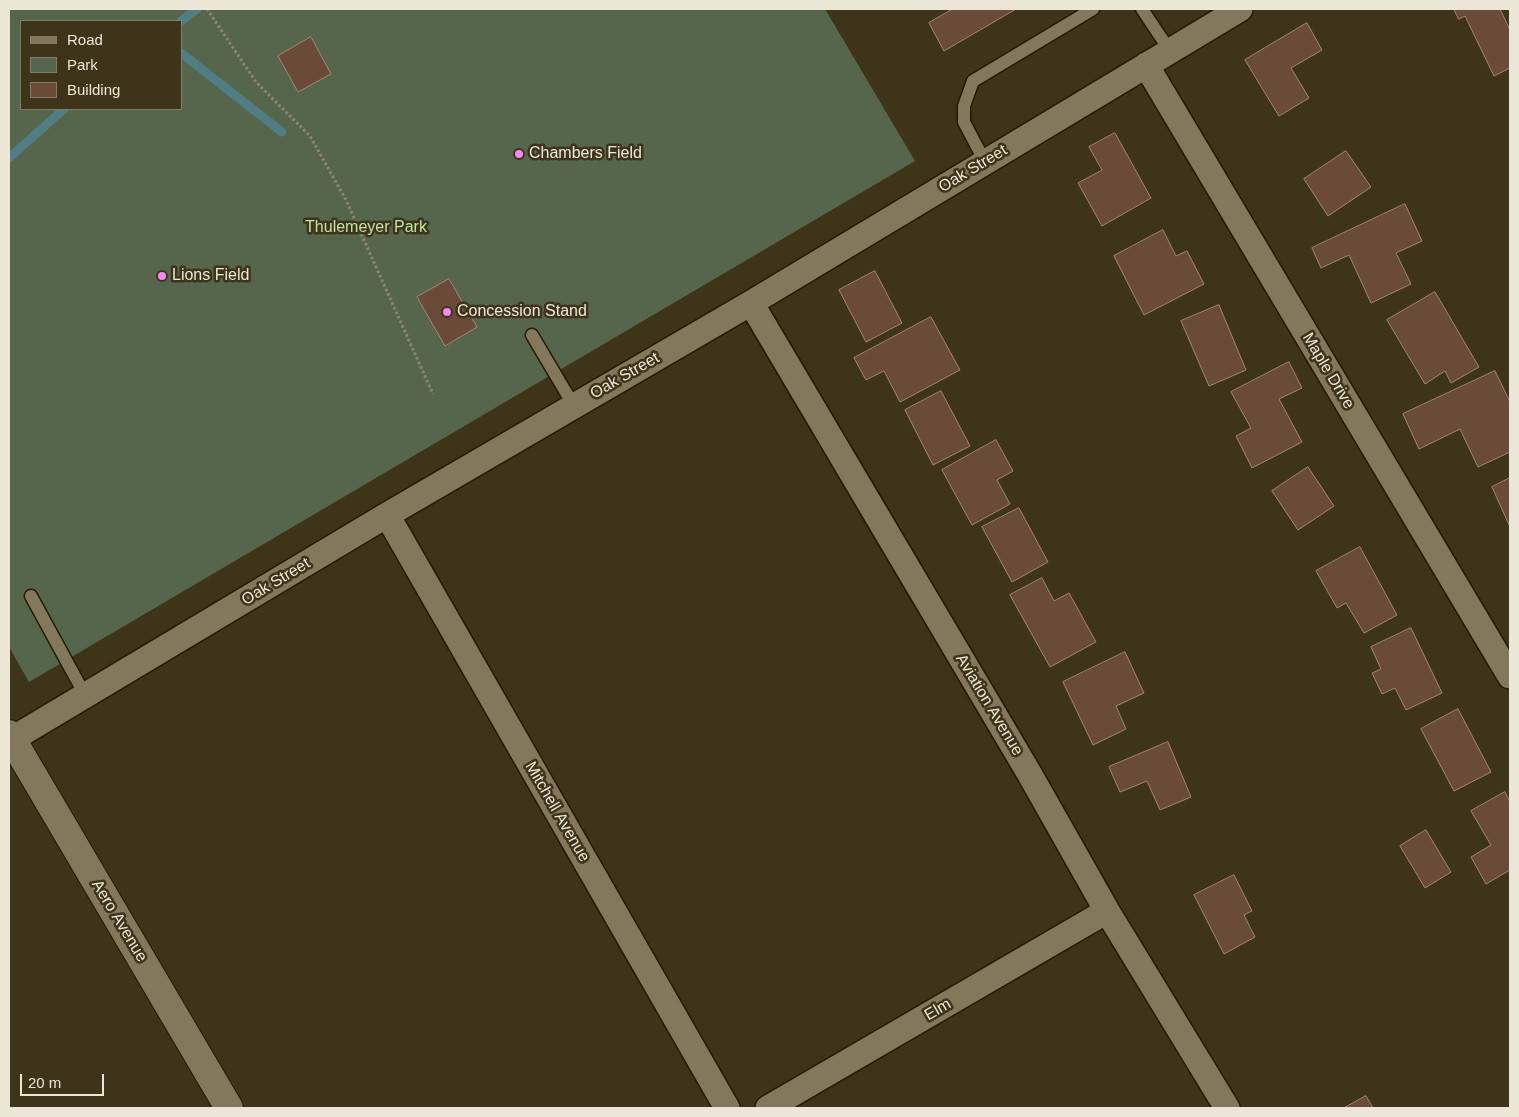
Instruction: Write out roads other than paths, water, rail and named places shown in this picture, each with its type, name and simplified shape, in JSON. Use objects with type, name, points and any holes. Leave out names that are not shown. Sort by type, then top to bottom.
[{"type":"street","name":"Oak Street","points":[[10,738],[751,302],[1240,9]]},
{"type":"street","name":"Maple Drive","points":[[1146,65],[1510,676]]},
{"type":"street","name":"Aviation Avenue","points":[[751,302],[1029,773],[1107,912],[1227,1108]]},
{"type":"street","name":"Mitchell Avenue","points":[[387,515],[727,1108]]},
{"type":"street","name":"Aero Avenue","points":[[10,738],[229,1108]]},
{"type":"street","name":"Elm","points":[[768,1108],[1107,912]]},
{"type":"lane","points":[[985,162],[964,122],[964,106],[973,81],[1093,9]]},
{"type":"lane","points":[[1142,9],[1170,51]]},
{"type":"lane","points":[[532,335],[574,406]]},
{"type":"lane","points":[[30,596],[85,695]]},
{"type":"waterway","points":[[182,20],[197,9]]},
{"type":"waterway","points":[[182,54],[282,132]]},
{"type":"waterway","points":[[9,158],[63,110]]},
{"type":"place","name":"Chambers Field","points":[[519,154]]},
{"type":"place","name":"Lions Field","points":[[162,276]]},
{"type":"place","name":"Concession Stand","points":[[447,312]]},
{"type":"park label","name":"Thulemeyer Park","points":[[366,228]]}]
